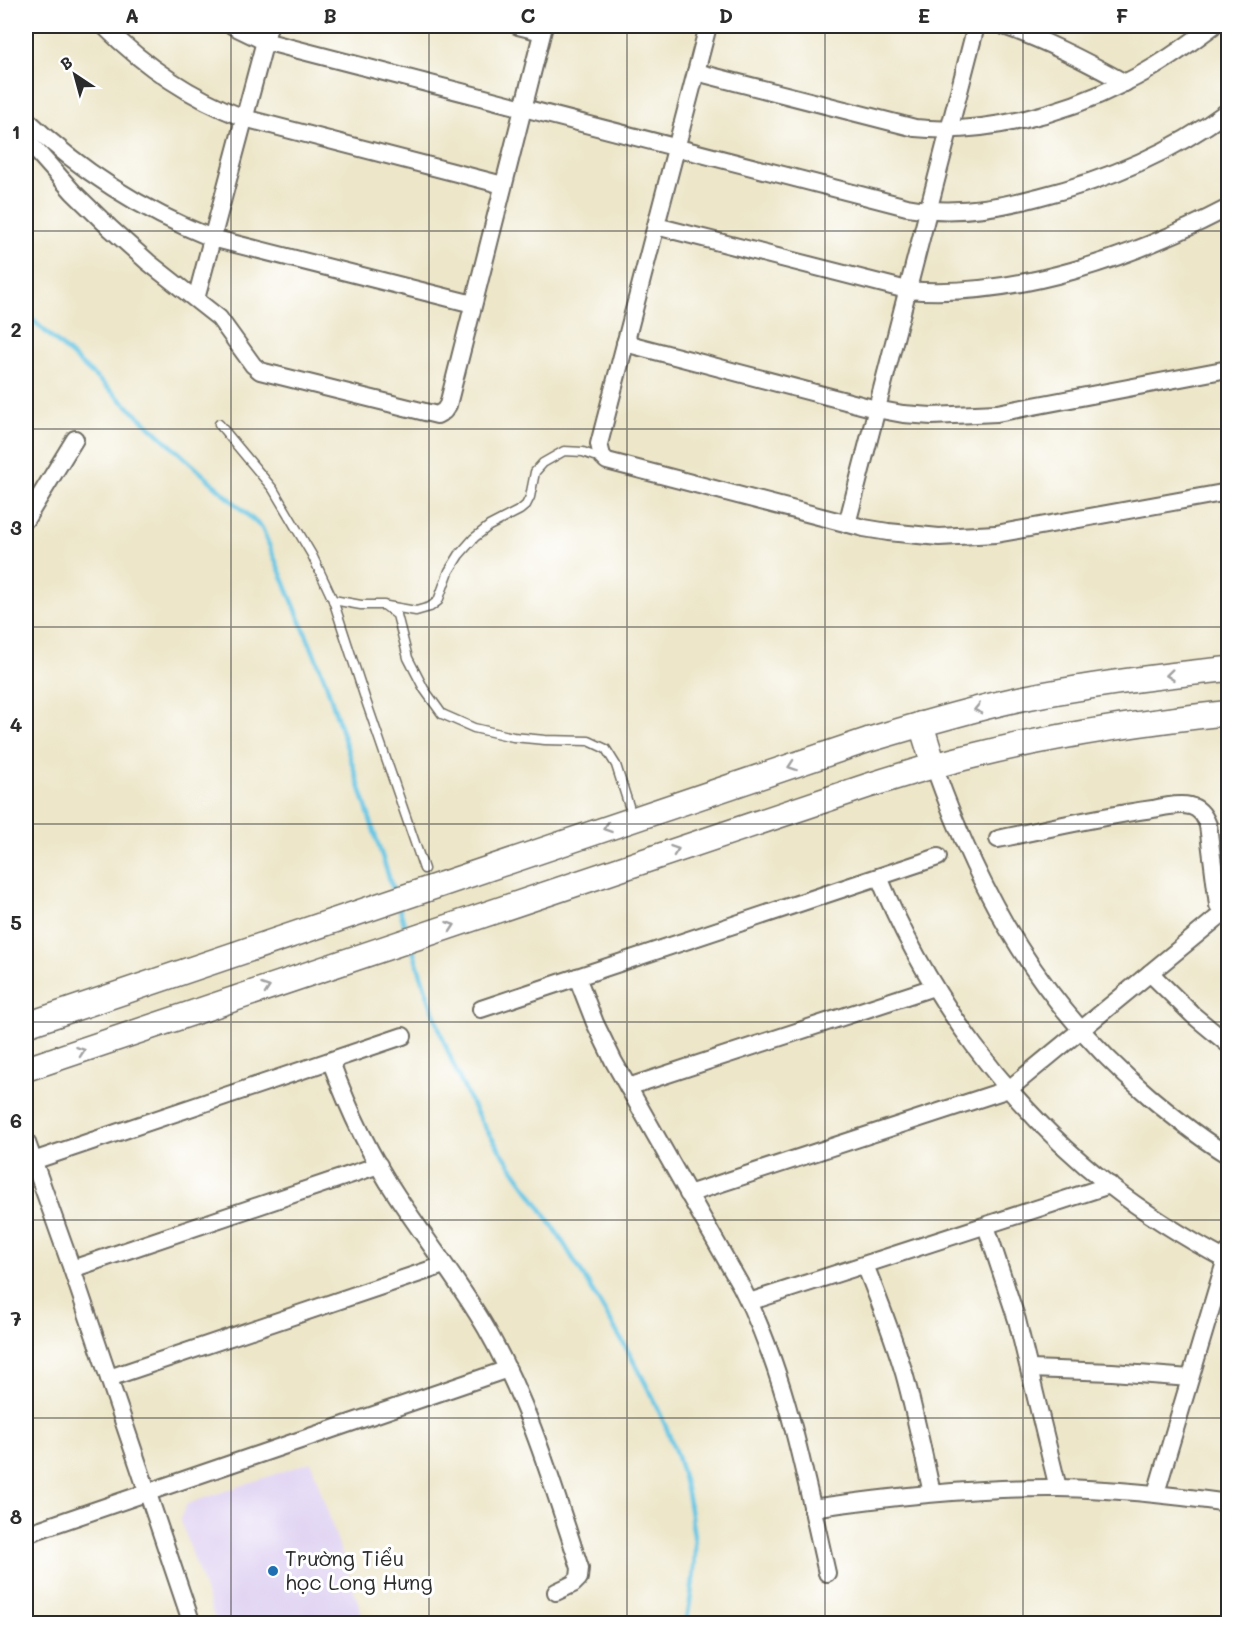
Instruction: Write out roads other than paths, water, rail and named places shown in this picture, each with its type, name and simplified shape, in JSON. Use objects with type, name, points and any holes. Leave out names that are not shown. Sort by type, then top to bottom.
[{"type":"street","points":[[104,26],[127,48],[171,80],[215,106],[244,118],[503,185]]},
{"type":"street","points":[[233,26],[266,33],[523,108],[928,211],[957,212],[989,208],[1085,184],[1113,174],[1178,144],[1228,111]]},
{"type":"street","points":[[26,139],[73,192],[110,228],[148,262],[219,318],[260,371],[434,415],[442,413],[448,405],[543,29],[518,26]]},
{"type":"street","points":[[708,26],[599,444],[602,456],[607,460],[847,524],[915,536],[967,537],[1030,529],[1228,492]]},
{"type":"street","points":[[847,524],[976,26]]},
{"type":"street","points":[[1004,26],[1035,36],[1068,51],[1125,83]]},
{"type":"street","points":[[696,72],[915,128],[949,129],[1000,124],[1070,106],[1125,83],[1170,57],[1213,26]]},
{"type":"street","points":[[196,299],[266,33]]},
{"type":"street","points":[[26,119],[55,145],[111,186],[163,217],[212,238],[473,304]]},
{"type":"street","points":[[656,226],[907,290],[934,292],[990,288],[1055,274],[1130,252],[1188,228],[1228,208]]},
{"type":"street","points":[[625,344],[876,409],[932,417],[997,413],[1228,369]]},
{"type":"street","points":[[26,519],[75,439]]},
{"type":"street","points":[[26,1025],[921,724],[1052,693],[1161,676],[1228,669]]},
{"type":"street","points":[[26,1069],[867,786],[934,766],[973,755],[1113,727],[1228,713]]},
{"type":"street","points":[[921,724],[960,837],[979,878],[1026,961],[1080,1030],[1134,1084],[1175,1118],[1228,1155]]},
{"type":"street","points":[[688,1194],[1010,1089],[1226,913],[1218,905],[1208,825],[1205,817],[1192,806],[1130,812],[998,840]]},
{"type":"street","points":[[481,1009],[938,857]]},
{"type":"street","points":[[879,877],[906,936],[934,987],[969,1037],[1010,1089],[1059,1140],[1110,1185],[1161,1222],[1228,1258],[1156,1493]]},
{"type":"street","points":[[1150,973],[1193,1015],[1228,1044]]},
{"type":"street","points":[[577,977],[595,1023],[614,1062],[749,1302],[771,1355],[786,1404],[827,1573]]},
{"type":"street","points":[[628,1087],[934,987]]},
{"type":"street","points":[[33,1161],[403,1036]]},
{"type":"street","points":[[331,1062],[354,1118],[395,1194],[486,1328],[528,1414],[580,1568],[579,1578],[573,1584],[556,1592]]},
{"type":"street","points":[[26,1140],[192,1623]]},
{"type":"street","points":[[72,1269],[379,1165]]},
{"type":"street","points":[[749,1302],[1110,1185]]},
{"type":"street","points":[[986,1226],[1017,1320],[1058,1488]]},
{"type":"street","points":[[109,1378],[444,1265]]},
{"type":"street","points":[[865,1265],[904,1373],[932,1493]]},
{"type":"street","points":[[26,1534],[508,1369]]},
{"type":"street","points":[[1030,1369],[1191,1378]]},
{"type":"street","points":[[812,1508],[932,1493],[1058,1488],[1156,1493],[1228,1503]]},
{"type":"lane","points":[[219,424],[273,489],[312,555],[333,600],[424,869]]},
{"type":"lane","points":[[333,600],[416,611],[430,607],[438,601],[449,572],[459,555],[474,538],[489,526],[526,505],[535,472],[543,463],[564,451],[583,452],[594,456]]},
{"type":"lane","points":[[384,605],[397,615],[408,658],[423,689],[442,714],[474,728],[513,737],[589,741],[606,749],[616,765],[629,806]]},
{"type":"waterway","points":[[26,314],[262,528],[325,680],[394,893]]},
{"type":"waterway","points":[[399,907],[407,933]]},
{"type":"waterway","points":[[412,947],[442,1035],[469,1099],[488,1132],[570,1253],[622,1340],[660,1412],[686,1489],[695,1543],[686,1624]]},
{"type":"place","name":"Trường Tiểu học Long Hưng","points":[[273,1571]]}]
